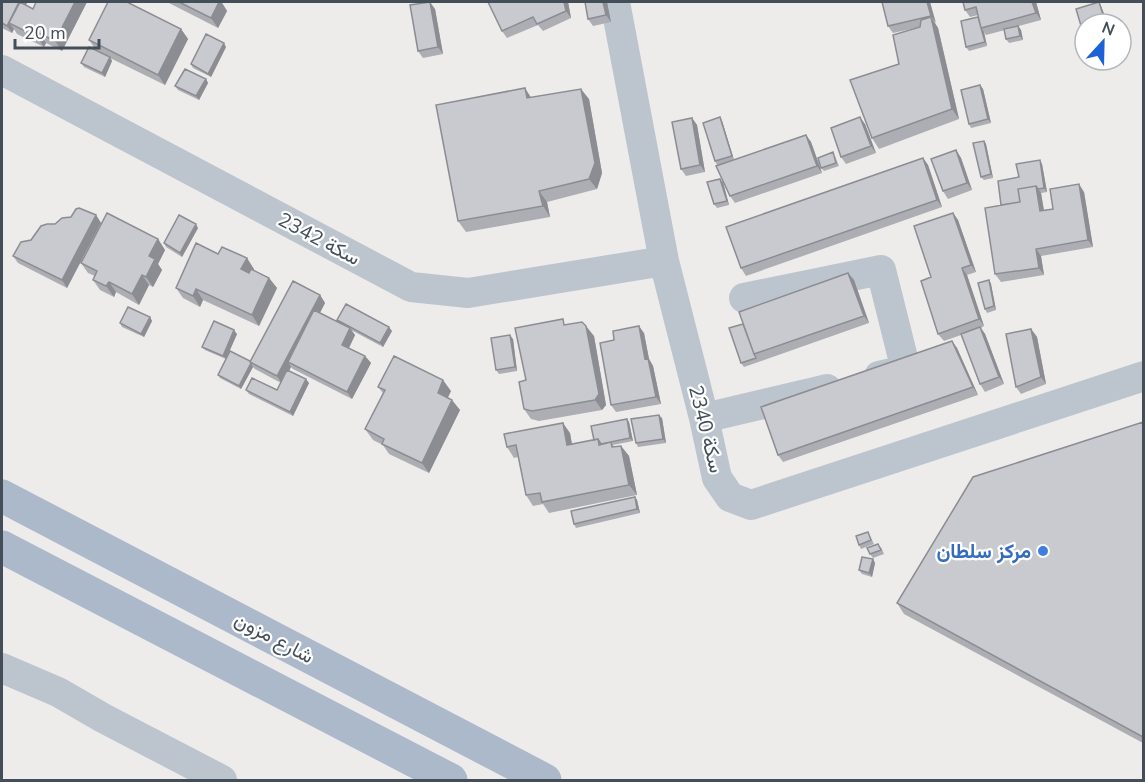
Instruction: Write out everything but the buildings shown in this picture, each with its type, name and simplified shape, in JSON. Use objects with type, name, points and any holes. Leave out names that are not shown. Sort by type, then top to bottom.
[{"type":"main road","name":"شارع مزون","points":[[2,496],[545,780]]},
{"type":"main road","points":[[2,547],[451,780]]},
{"type":"street","name":"سكة 2340","points":[[615,2],[664,261],[717,478],[730,497],[751,505],[1143,376]]},
{"type":"street","name":"سكة 2342","points":[[2,70],[411,287],[468,293],[664,261]]},
{"type":"street","points":[[704,418],[906,370],[881,270],[744,297]]},
{"type":"street","points":[[2,668],[58,692],[222,780]]},
{"type":"place","name":"مركز سلطان","points":[[1043,551]]}]
